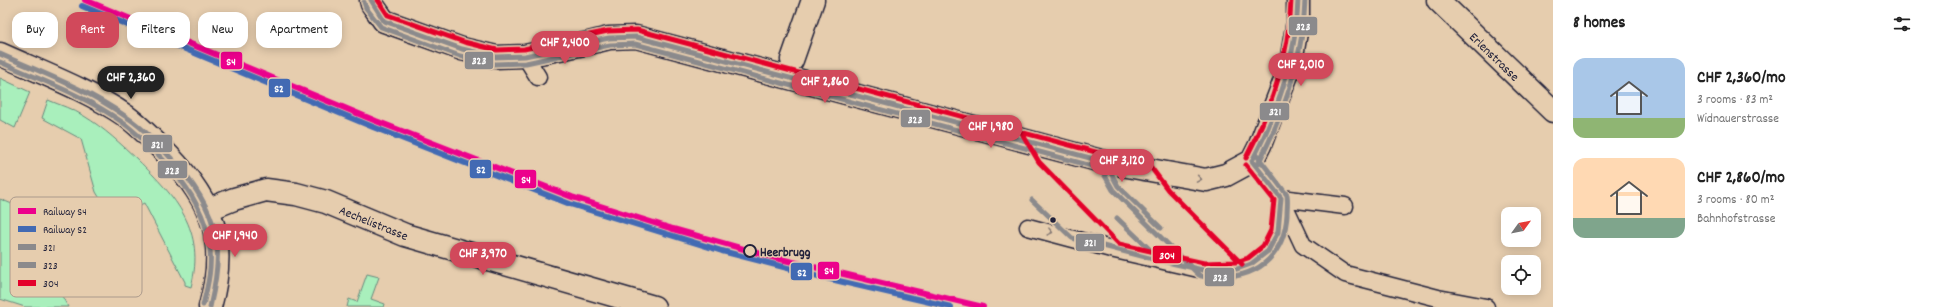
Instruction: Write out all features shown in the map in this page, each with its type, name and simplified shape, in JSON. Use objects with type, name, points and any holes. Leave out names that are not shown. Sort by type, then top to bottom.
[{"type":"street","points":[[371,0],[372,4],[384,21],[462,49],[496,57],[525,56],[609,38],[636,36],[1105,162],[1206,180],[1226,175],[1252,160],[1263,139],[1290,67],[1298,21],[1298,0]]},
{"type":"street","points":[[792,60],[813,0]]},
{"type":"street","name":"Erlenstrasse","points":[[1438,0],[1553,111]]},
{"type":"street","points":[[0,54],[83,92],[126,116],[184,171],[209,209],[216,234],[218,253],[217,280],[210,307]]},
{"type":"street","name":"Aechelistrasse","points":[[209,209],[234,199],[266,190],[296,194],[326,202],[405,235],[654,307]]},
{"type":"lane","points":[[525,56],[538,77]]},
{"type":"lane","points":[[1252,160],[1281,198],[1303,245],[1345,274],[1438,298],[1486,307]]},
{"type":"lane","points":[[1281,198],[1345,206]]},
{"type":"lane","points":[[1028,227],[1122,252],[1203,270],[1237,269],[1251,264],[1268,251],[1278,232],[1281,198]]},
{"type":"green space","points":[[0,78],[30,92],[15,128],[0,120]]},
{"type":"green space","points":[[48,100],[80,114],[105,131],[125,148],[164,187],[184,216],[191,232],[195,267],[191,287],[185,285],[185,282],[144,203],[142,204],[142,197],[99,197],[96,192],[81,139],[42,118]]},
{"type":"green space","points":[[0,199],[10,203],[10,297],[63,297],[68,307],[25,307],[0,299]]},
{"type":"green space","points":[[367,274],[379,277],[371,299],[385,304],[384,307],[347,307],[349,299],[357,302]]},
{"type":"rail line","name":"S4","points":[[85,0],[376,121],[572,197],[673,229],[776,258],[983,307]]},
{"type":"rail line","name":"S2","points":[[82,6],[373,127],[570,204],[722,251],[826,278],[951,307]]},
{"type":"transit line","name":"321","points":[[371,0],[384,21],[462,49],[496,57],[525,56],[609,38],[636,37],[1105,162],[1118,186],[1161,228]]},
{"type":"transit line","name":"304","points":[[378,0],[388,15],[464,42],[497,50],[524,49],[608,31],[637,30],[1150,166],[1168,190],[1242,264]]},
{"type":"transit line","name":"304","points":[[1246,158],[1264,120],[1278,82],[1287,42],[1291,0]]},
{"type":"transit line","name":"321","points":[[1252,161],[1262,142],[1278,103],[1290,63],[1297,21],[1298,0]]},
{"type":"transit line","name":"323","points":[[1258,164],[1276,125],[1291,85],[1301,43],[1305,0]]},
{"type":"transit line","name":"323","points":[[364,2],[366,8],[381,27],[460,56],[495,64],[526,63],[610,45],[635,44],[1103,169]]},
{"type":"transit line","name":"321","points":[[0,54],[64,82],[110,106],[132,121],[146,133],[166,152],[185,174],[204,202],[215,233],[217,244],[217,268],[210,307]]},
{"type":"transit line","name":"323","points":[[0,62],[94,104],[135,132],[171,168],[196,203],[207,232],[210,250],[210,266],[203,305]]},
{"type":"transit line","name":"304","points":[[1023,135],[1039,162],[1119,244],[1204,263],[1236,262],[1248,258],[1263,246],[1271,230],[1274,200],[1246,165]]},
{"type":"transit line","name":"323","points":[[1099,165],[1113,190],[1199,275],[1207,277],[1223,277],[1237,276],[1260,267],[1269,259],[1282,240],[1287,214],[1287,195],[1258,157]]},
{"type":"transit line","name":"321","points":[[1117,218],[1162,261],[1203,270],[1237,269],[1251,264],[1268,251],[1278,232],[1281,198],[1252,161]]},
{"type":"transit line","name":"321","points":[[1032,200],[1072,238],[1161,261]]},
{"type":"place","name":"Heerbrugg","points":[[750,251]]}]
